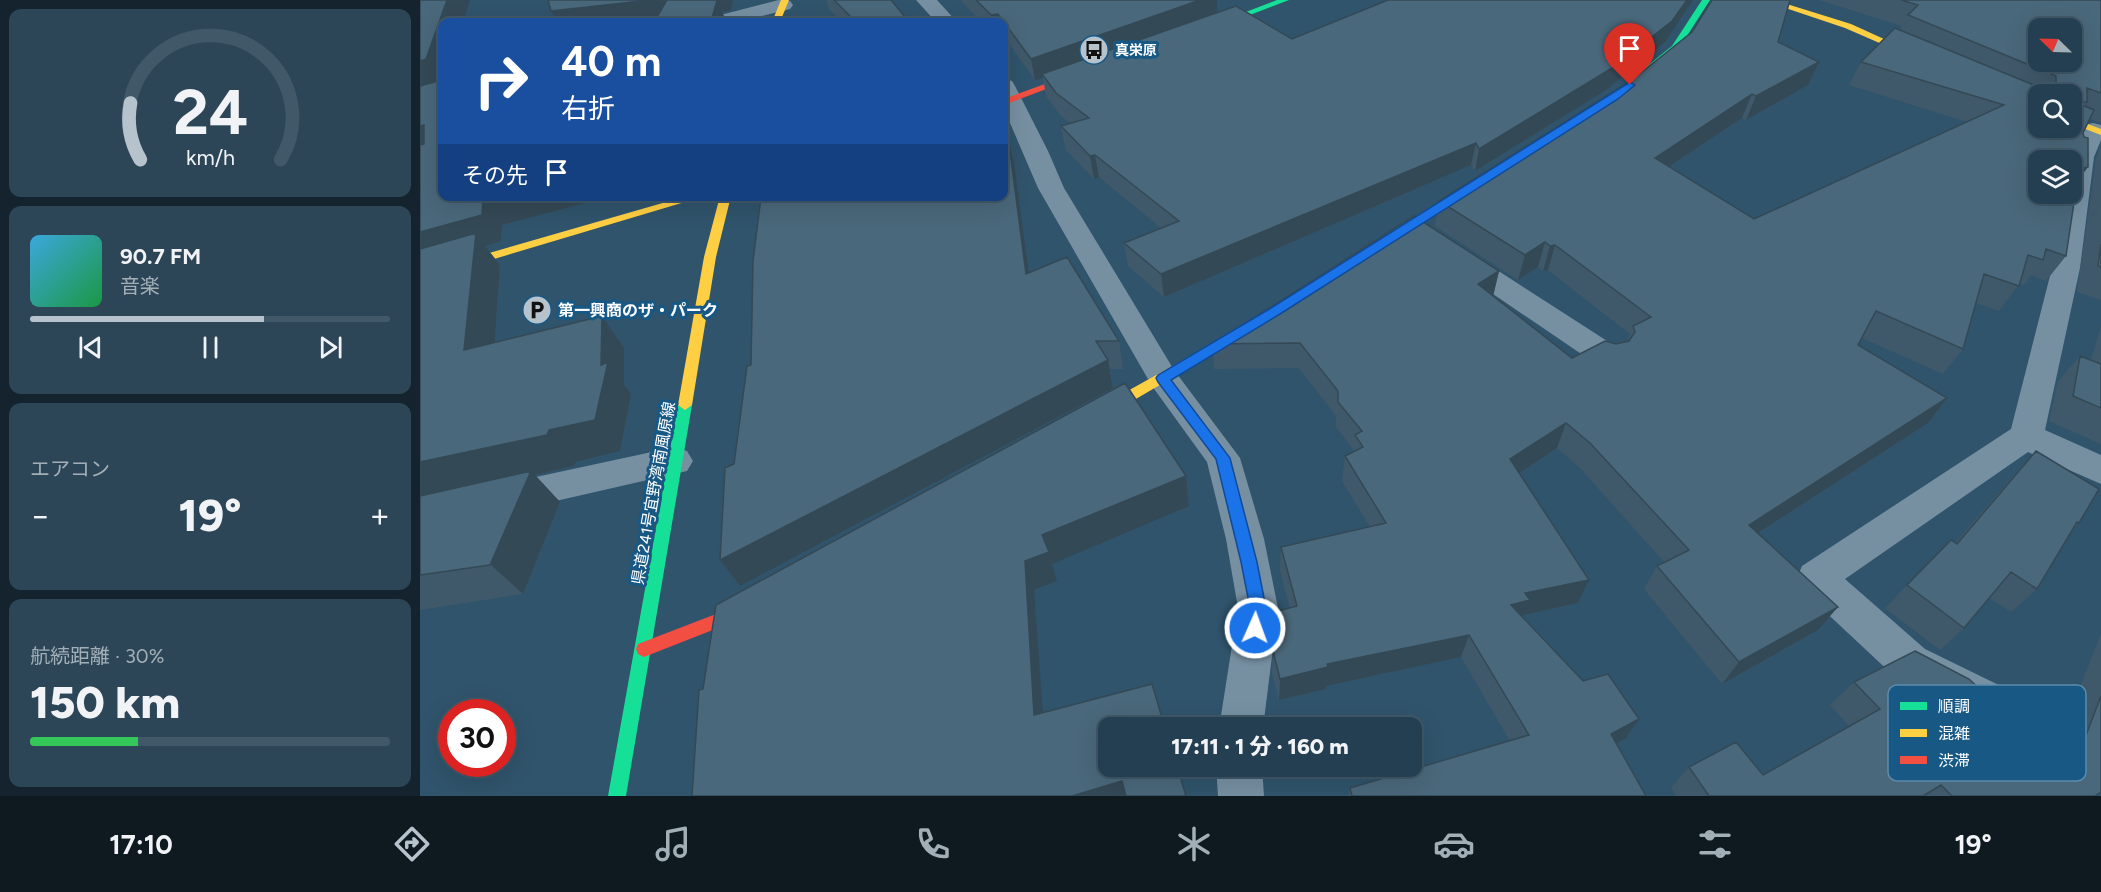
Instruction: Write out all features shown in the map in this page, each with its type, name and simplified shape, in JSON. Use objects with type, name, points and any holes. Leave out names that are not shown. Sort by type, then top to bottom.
[{"type":"main road","points":[[1197,32],[1284,0]]},
{"type":"main road","points":[[1632,83],[1675,48],[1706,0]]},
{"type":"main road","points":[[1766,0],[1848,26],[1934,64]]},
{"type":"main road","points":[[1008,95],[1098,68]]},
{"type":"main road","points":[[1371,250],[1485,179]]},
{"type":"main road","points":[[420,277],[683,201]]},
{"type":"main road","name":"県道241号宜野湾南風原線","points":[[610,794],[644,649],[710,257],[725,201]]},
{"type":"main road","points":[[1079,424],[1163,378],[1265,317]]},
{"type":"main road","points":[[644,649],[722,619],[764,596]]},
{"type":"street","points":[[926,0],[943,18]]},
{"type":"street","points":[[736,18],[782,9]]},
{"type":"street","points":[[1008,100],[1036,151],[1051,188],[1163,378],[1223,458],[1245,539],[1258,608],[1243,717]]},
{"type":"street","points":[[1954,685],[1910,663],[1815,578],[2026,436],[2066,268],[2081,157],[2089,128]]},
{"type":"street","points":[[1410,225],[1607,356]]},
{"type":"street","points":[[2026,436],[2101,470]]},
{"type":"street","points":[[420,517],[675,461]]},
{"type":"street","points":[[1240,777],[1242,796]]},
{"type":"building","points":[[420,0],[447,0],[441,18],[438,18],[438,25],[426,59],[420,61]]},
{"type":"building","points":[[548,0],[651,0],[551,11]]},
{"type":"building","points":[[667,0],[717,0],[712,18],[656,18]]},
{"type":"building","points":[[834,0],[891,0],[905,17],[901,18],[852,18]]},
{"type":"building","points":[[976,0],[1200,0],[1031,59],[1008,28],[1008,18],[1001,18],[998,14],[991,15]]},
{"type":"building","points":[[1388,0],[1687,0],[1672,21],[1612,68],[1479,149],[1476,143],[1161,274],[1124,243],[1179,221],[1095,155],[1090,156],[1061,126],[1089,118],[1056,93],[1042,74],[1236,6],[1292,39]]},
{"type":"building","points":[[1712,0],[1790,0],[1778,42],[1819,62],[1756,96],[1752,94],[1655,158],[1754,219],[2004,105],[1861,62],[1895,28],[2031,84],[2028,84],[2028,138],[2082,138],[2082,105],[2094,110],[2083,133],[2084,137],[2088,138],[2088,167],[2082,168],[2082,150],[2028,150],[2028,204],[2074,204],[2066,256],[2046,249],[2043,260],[2028,255],[2019,286],[1984,274],[1963,349],[1876,311],[1858,345],[1947,398],[1749,525],[1838,607],[1739,662],[1657,566],[1689,550],[1590,443],[1566,423],[1510,459],[1589,580],[1525,593],[1530,600],[1511,605],[1583,681],[1608,674],[1639,719],[1611,734],[1646,796],[1352,796],[1350,788],[1387,777],[1422,777],[1422,767],[1529,735],[1469,635],[1327,664],[1328,667],[1280,679],[1273,651],[1278,611],[1297,606],[1281,547],[1386,523],[1345,456],[1363,447],[1355,435],[1362,431],[1338,402],[1338,391],[1300,343],[1213,344],[1414,216],[1499,271],[1478,284],[1572,358],[1605,341],[1616,344],[1629,341],[1635,332],[1633,326],[1651,317],[1555,245],[1550,246],[1545,242],[1525,255],[1439,201],[1632,80],[1692,32]]},
{"type":"building","points":[[1901,0],[2101,0],[2101,93],[2087,88],[2087,102],[2082,102],[2082,84],[2056,84],[2056,76],[2046,72],[2082,72],[2082,18],[2028,18],[2028,64],[1908,15],[1918,5]]},
{"type":"building","points":[[438,81],[438,201],[483,201],[482,215],[420,232],[420,145],[424,144],[424,125],[420,126],[420,86]]},
{"type":"building","points":[[1008,136],[1026,274],[1067,257],[1119,341],[1096,341],[1108,360],[720,560],[725,468],[734,464],[747,366],[751,365],[753,261],[760,201],[1008,201]]},
{"type":"building","points":[[476,233],[464,350],[602,316],[601,365],[608,362],[595,420],[549,430],[547,435],[420,462],[420,249]]},
{"type":"building","points":[[2101,244],[2101,267],[2098,266]]},
{"type":"building","points":[[2080,356],[2101,364],[2101,408],[2073,396]]},
{"type":"building","points":[[1125,383],[1186,476],[1042,535],[1049,552],[1025,561],[1034,715],[1152,684],[1162,717],[1098,717],[1098,777],[1180,777],[1186,796],[1126,796],[1122,781],[1072,796],[692,796],[699,690],[703,689],[716,605]]},
{"type":"building","points":[[2036,451],[2099,489],[2037,589],[2011,572],[1964,628],[1907,585],[1951,540],[1957,544]]},
{"type":"building","points":[[531,471],[490,565],[420,575],[420,496]]},
{"type":"building","points":[[1915,651],[1969,679],[1975,685],[1888,685],[1888,781],[2086,781],[2086,735],[2101,696],[2101,792],[2095,796],[1952,796],[1941,785],[1923,796],[1709,796],[1689,767],[1736,742],[1763,775],[1880,709],[1854,682]]},
{"type":"traffic: fast","points":[[1205,29],[1285,0]]},
{"type":"traffic: fast","points":[[1644,73],[1675,48],[1706,0]]},
{"type":"traffic: fast","points":[[1382,243],[1476,184]]},
{"type":"traffic: fast","points":[[617,796],[685,405]]},
{"type":"traffic: slow","points":[[778,18],[785,0]]},
{"type":"traffic: slow","points":[[1766,0],[1848,26],[1924,59]]},
{"type":"traffic: slow","points":[[2082,125],[2101,132]]},
{"type":"traffic: slow","points":[[420,277],[683,201]]},
{"type":"traffic: slow","points":[[685,405],[710,257],[725,201]]},
{"type":"traffic: slow","points":[[1095,416],[1253,325]]},
{"type":"traffic: jam","points":[[1008,101],[1086,72]]},
{"type":"traffic: jam","points":[[644,649],[722,619],[752,603]]},
{"type":"place","name":"真栄原","points":[[1094,50]]},
{"type":"place","name":"第一興商のザ・パーク","points":[[537,310]]},
{"type":"route","points":[[1255,628],[1258,608],[1245,539],[1223,458],[1163,378],[1276,311],[1615,97],[1630,85]]}]
